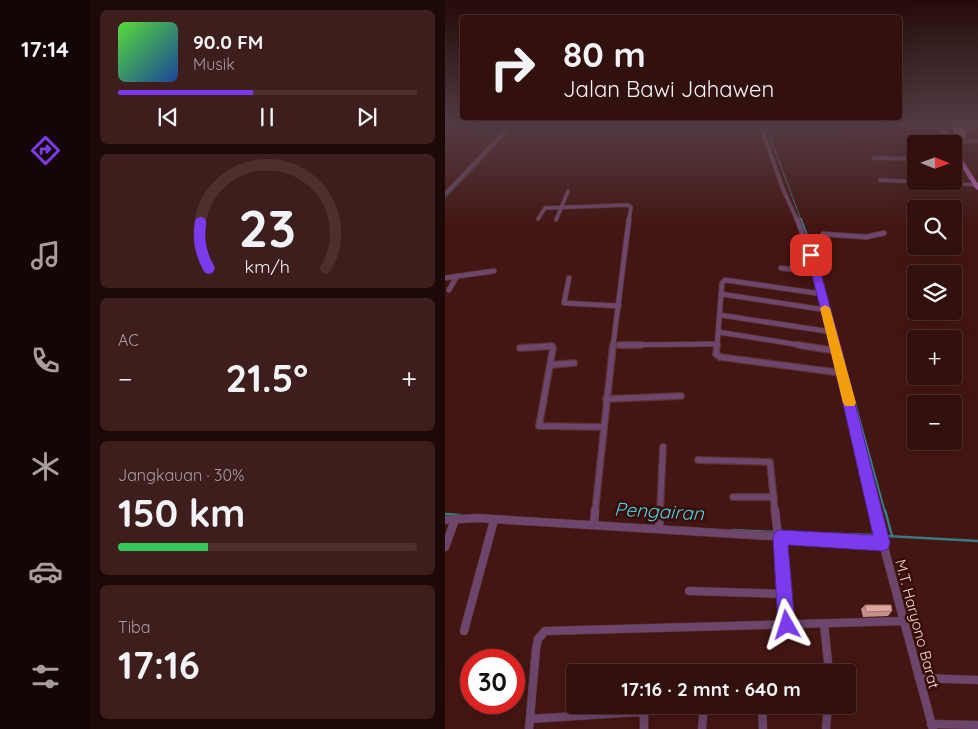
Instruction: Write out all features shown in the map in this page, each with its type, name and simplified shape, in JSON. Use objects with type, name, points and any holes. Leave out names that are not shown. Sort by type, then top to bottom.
[{"type":"highway","points":[[963,162],[978,185]]},
{"type":"highway","points":[[963,164],[978,185]]},
{"type":"street","points":[[445,194],[479,158]]},
{"type":"street","name":"M.T. Haryono Barat","points":[[772,158],[817,273],[883,543],[932,727]]},
{"type":"street","points":[[875,158],[907,159]]},
{"type":"street","points":[[880,180],[978,185]]},
{"type":"street","points":[[557,220],[568,191]]},
{"type":"street","points":[[538,219],[543,208],[631,206],[603,427],[594,525]]},
{"type":"street","points":[[811,255],[817,251],[817,244],[823,234],[866,237],[885,233]]},
{"type":"street","points":[[781,268],[817,273]]},
{"type":"street","points":[[445,278],[494,271]]},
{"type":"street","points":[[449,290],[457,276]]},
{"type":"street","points":[[569,278],[564,302],[619,306]]},
{"type":"street","points":[[822,294],[725,280],[722,283],[716,354],[720,357],[842,373]]},
{"type":"street","points":[[721,294],[826,310]]},
{"type":"street","points":[[720,315],[832,332]]},
{"type":"street","points":[[718,332],[837,351]]},
{"type":"street","points":[[619,345],[717,344]]},
{"type":"street","points":[[520,348],[552,346],[551,364],[539,426],[603,427]]},
{"type":"street","points":[[551,364],[574,363]]},
{"type":"street","points":[[607,399],[681,396]]},
{"type":"street","points":[[659,529],[663,447]]},
{"type":"street","points":[[698,460],[770,462],[787,625]]},
{"type":"street","points":[[733,497],[774,498]]},
{"type":"street","points":[[445,520],[477,518],[883,543]]},
{"type":"street","points":[[445,547],[455,520]]},
{"type":"street","points":[[464,631],[494,520]]},
{"type":"street","points":[[689,591],[783,594]]},
{"type":"street","points":[[529,729],[531,719],[531,686],[536,648],[540,634],[543,632],[904,621]]},
{"type":"street","points":[[824,624],[828,664]]},
{"type":"street","points":[[919,678],[978,680]]},
{"type":"street","points":[[531,719],[639,712],[644,715],[644,729]]},
{"type":"street","points":[[702,729],[703,714]]},
{"type":"street","points":[[762,714],[763,729]]},
{"type":"street","points":[[826,714],[826,729]]},
{"type":"street","points":[[932,727],[978,725]]},
{"type":"building","points":[[865,605],[891,605],[892,611],[866,612]]},
{"type":"waterway","points":[[445,198],[483,158]]},
{"type":"waterway","points":[[778,158],[801,220]]},
{"type":"waterway","points":[[801,219],[813,251],[885,512]]},
{"type":"waterway","points":[[885,510],[892,536]]},
{"type":"waterway","name":"Pengairan","points":[[445,514],[460,515]]},
{"type":"waterway","name":"Pengairan","points":[[732,530],[775,532]]},
{"type":"waterway","name":"Pengairan","points":[[779,532],[872,535]]},
{"type":"waterway","points":[[887,536],[978,541]]},
{"type":"slow traffic","points":[[825,308],[849,403]]},
{"type":"route","points":[[787,625],[783,594],[780,537],[883,543],[850,403],[811,255]]}]
